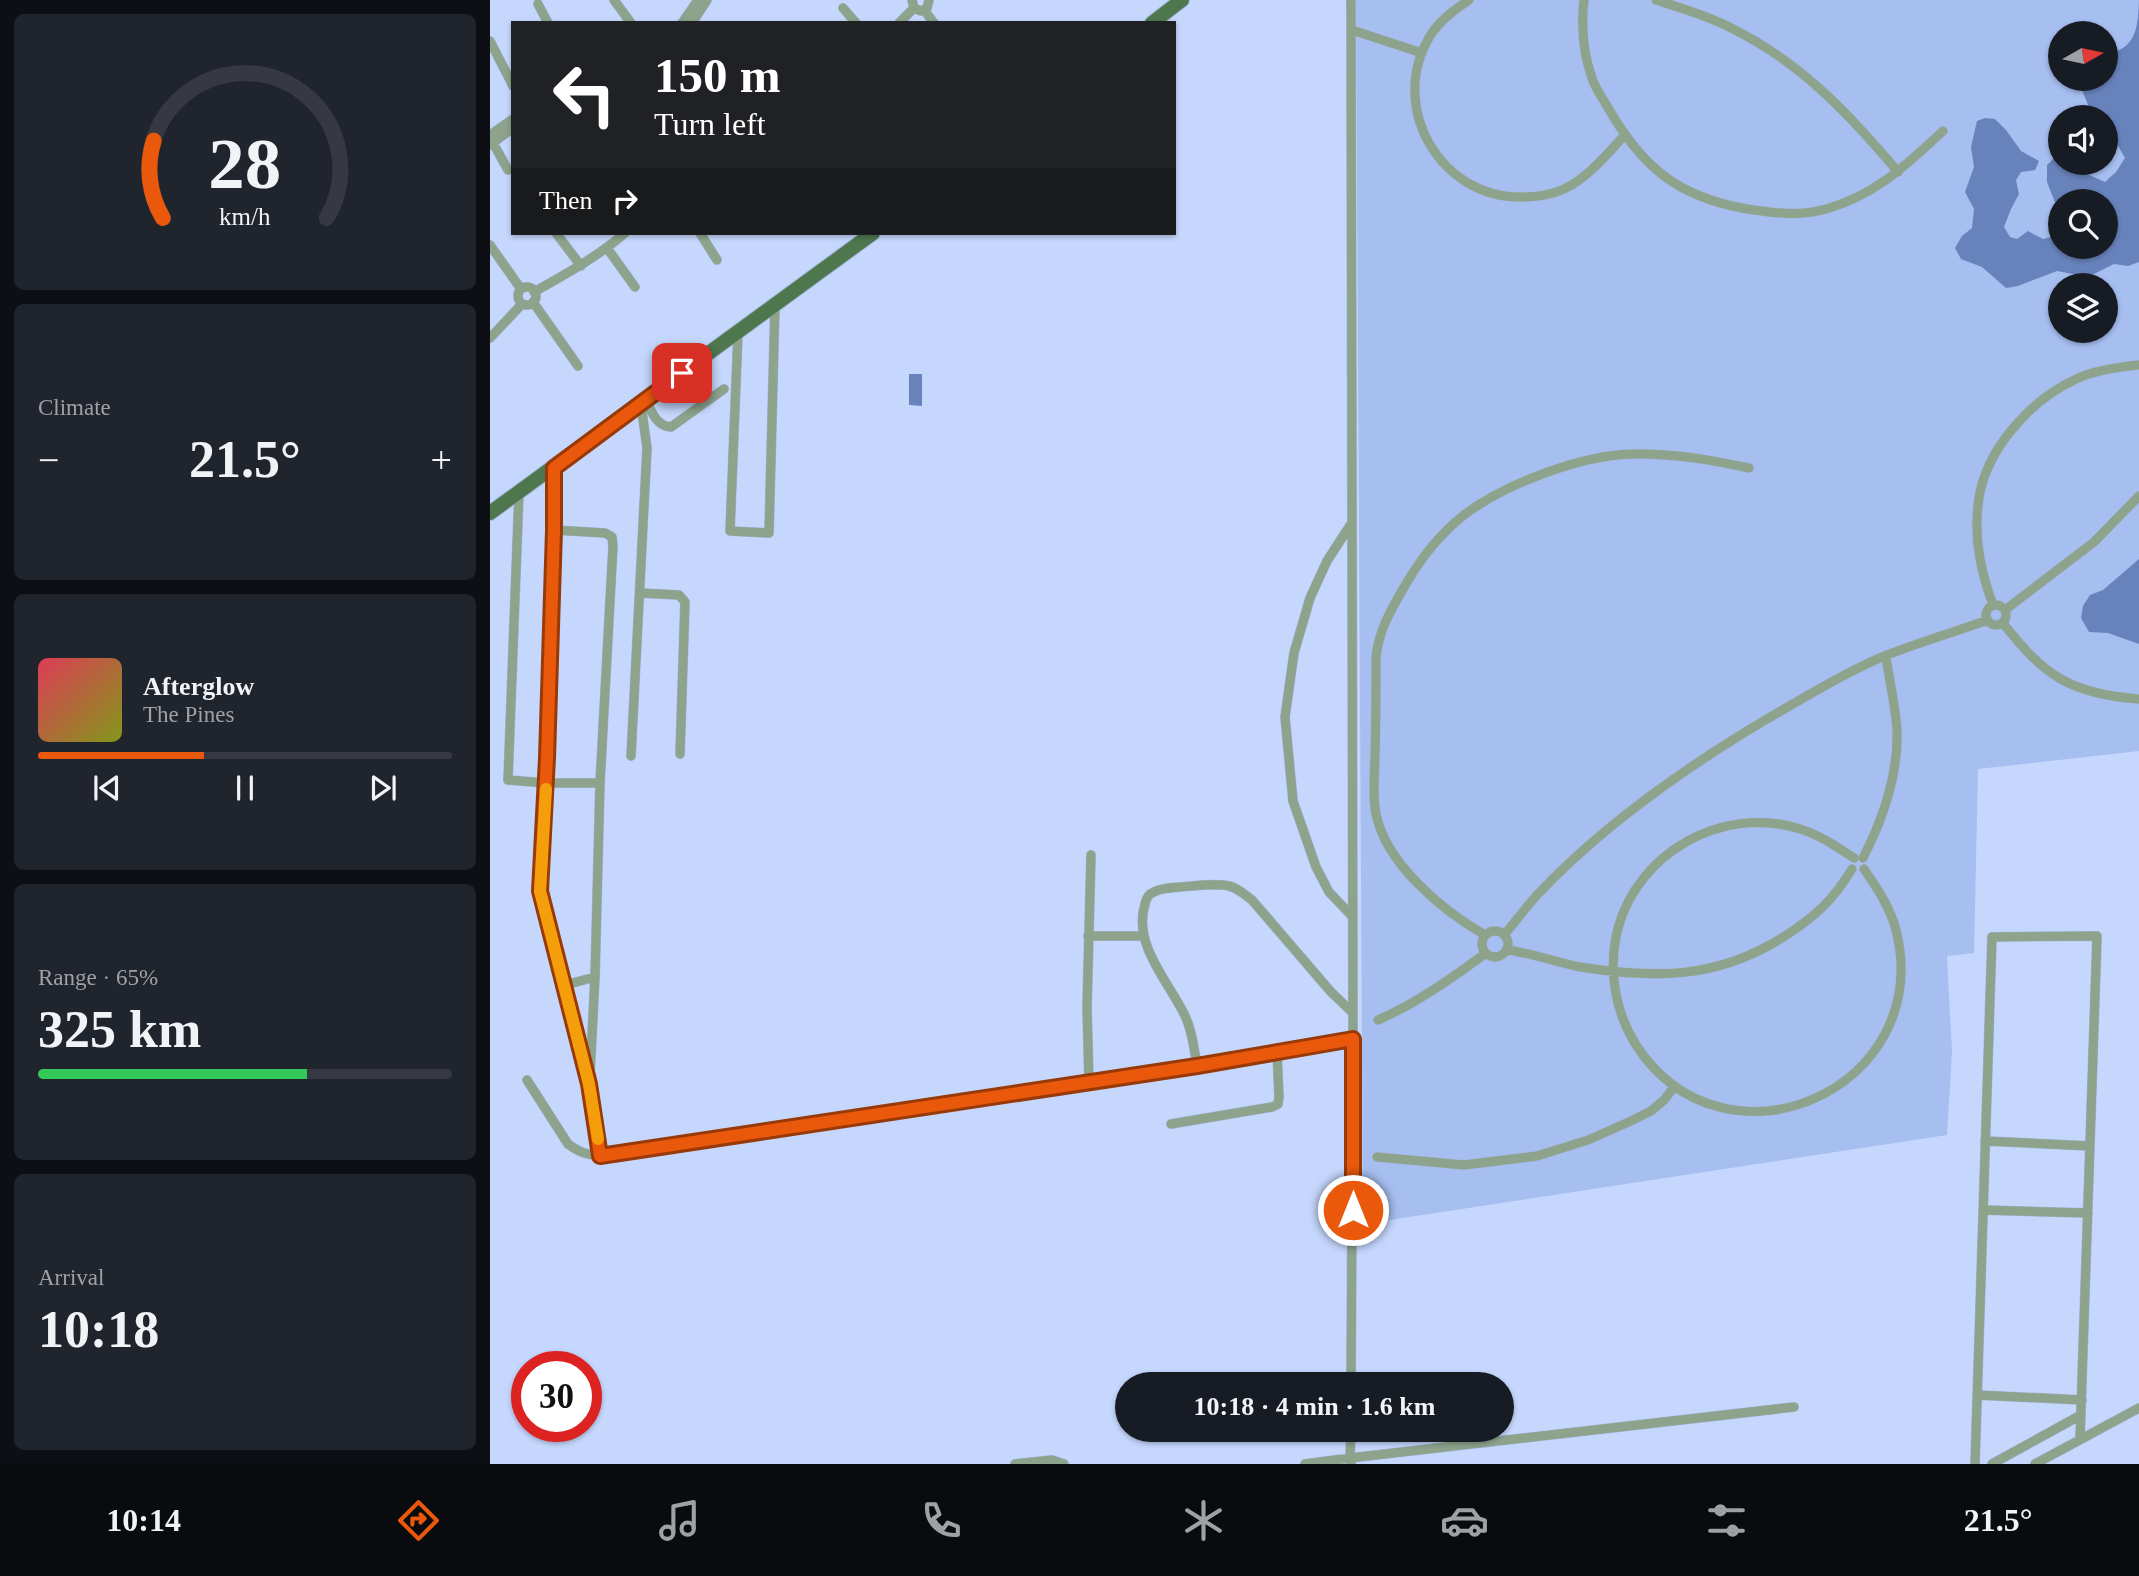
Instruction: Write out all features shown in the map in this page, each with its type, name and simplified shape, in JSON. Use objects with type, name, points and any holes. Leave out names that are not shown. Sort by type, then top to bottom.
[{"type":"main road","points":[[1155,21],[1182,0]]},
{"type":"main road","points":[[490,513],[870,235]]},
{"type":"street","points":[[614,0],[630,21]]},
{"type":"street","points":[[683,21],[698,0]]},
{"type":"street","points":[[693,21],[707,0]]},
{"type":"street","points":[[901,21],[917,6],[929,5],[929,0]]},
{"type":"street","points":[[1351,0],[1351,1372]]},
{"type":"street","points":[[1469,0],[1445,17],[1430,35],[1417,73],[1416,102],[1422,130],[1435,154],[1455,176],[1479,189],[1506,198],[1539,197],[1563,190],[1581,180],[1624,135]]},
{"type":"street","points":[[1584,0],[1584,49],[1592,82],[1624,135],[1652,166],[1681,187],[1720,203],[1782,214],[1822,210],[1855,200],[1898,172],[1943,131]]},
{"type":"street","points":[[1656,0],[1700,14],[1736,30],[1770,50],[1809,78],[1836,103],[1898,172]]},
{"type":"street","points":[[538,4],[547,21]]},
{"type":"street","points":[[917,6],[932,21]]},
{"type":"street","points":[[843,8],[854,21]]},
{"type":"street","points":[[1352,30],[1422,53]]},
{"type":"street","points":[[490,41],[511,82]]},
{"type":"street","points":[[491,141],[511,121]]},
{"type":"street","points":[[491,141],[511,129]]},
{"type":"street","points":[[491,141],[508,170]]},
{"type":"street","points":[[558,235],[581,266]]},
{"type":"street","points":[[534,292],[581,266],[623,235]]},
{"type":"street","points":[[700,235],[717,260]]},
{"type":"street","points":[[490,245],[522,289]]},
{"type":"street","points":[[607,248],[635,286]]},
{"type":"street","points":[[490,338],[522,304],[533,302],[534,292],[527,287],[522,289],[518,297],[522,304]]},
{"type":"street","points":[[533,302],[578,366]]},
{"type":"street","points":[[738,333],[730,531],[769,533],[775,305]]},
{"type":"street","points":[[1993,605],[1978,557],[1978,502],[1989,468],[2002,442],[2035,405],[2078,378],[2139,365]]},
{"type":"street","points":[[643,402],[664,427],[675,427],[724,388]]},
{"type":"street","points":[[631,756],[647,448],[643,402]]},
{"type":"street","points":[[1485,935],[1464,923],[1424,889],[1393,851],[1380,828],[1374,799],[1376,657],[1378,641],[1388,615],[1419,562],[1446,531],[1464,515],[1533,478],[1571,464],[1600,457],[1631,454],[1665,454],[1749,468]]},
{"type":"street","points":[[554,468],[546,783],[540,891],[589,1084],[600,1156]]},
{"type":"street","points":[[519,493],[508,780],[600,783]]},
{"type":"street","points":[[2005,610],[2094,542],[2139,496]]},
{"type":"street","points":[[1352,522],[1327,561],[1310,598],[1294,653],[1285,717],[1287,755],[1296,812],[1316,867],[1329,892],[1352,916]]},
{"type":"street","points":[[554,530],[605,533],[612,537],[613,546],[600,783],[595,978],[589,1084]]},
{"type":"street","points":[[640,593],[679,595],[685,602],[680,754]]},
{"type":"street","points":[[1993,605],[2005,610],[2006,618],[2003,623],[1994,625],[1988,620],[1987,611],[1993,605]]},
{"type":"street","points":[[1504,935],[1539,894],[1624,815],[1753,727],[1885,656],[1988,620]]},
{"type":"street","points":[[2003,623],[2027,653],[2065,683],[2086,691],[2139,699]]},
{"type":"street","points":[[1507,950],[1576,966],[1613,971],[1641,974],[1692,972],[1737,961],[1766,948],[1808,922],[1837,893],[1852,869],[1851,862],[1858,858],[1880,825],[1894,778],[1897,732],[1885,656]]},
{"type":"street","points":[[1852,869],[1858,872],[1864,869],[1866,864],[1819,836],[1775,823],[1752,822],[1708,831],[1688,840],[1669,852],[1652,868],[1638,885],[1619,926],[1613,971],[1621,1015],[1630,1036],[1658,1071],[1675,1086],[1702,1100],[1732,1109],[1773,1111],[1814,1100],[1840,1084],[1864,1064],[1887,1030],[1897,1000],[1901,969],[1900,948],[1889,908],[1864,869]]},
{"type":"street","points":[[1089,1082],[1087,1008],[1091,855]]},
{"type":"street","points":[[1197,1066],[1193,1037],[1187,1021],[1156,966],[1144,936],[1143,909],[1147,897],[1154,891],[1183,887],[1231,886],[1252,900],[1331,992],[1353,1013]]},
{"type":"street","points":[[1495,931],[1504,935],[1508,942],[1507,950],[1499,957],[1486,953],[1482,942],[1485,935],[1495,931]]},
{"type":"street","points":[[1088,936],[1144,936]]},
{"type":"street","points":[[1975,1464],[1992,937],[2097,936],[2080,1439]]},
{"type":"street","points":[[1378,1020],[1452,978],[1486,953]]},
{"type":"street","points":[[565,985],[595,978]]},
{"type":"street","points":[[527,1080],[568,1144],[577,1151],[600,1156],[1197,1066],[1353,1039]]},
{"type":"street","points":[[1171,1124],[1278,1104],[1277,1052]]},
{"type":"street","points":[[1377,1157],[1464,1165],[1537,1156],[1588,1140],[1651,1111],[1675,1086]]},
{"type":"street","points":[[1985,1141],[2090,1146]]},
{"type":"street","points":[[1983,1210],[2088,1213]]},
{"type":"street","points":[[1977,1395],[2082,1399]]},
{"type":"street","points":[[1305,1464],[1350,1461],[1794,1407]]},
{"type":"street","points":[[2035,1464],[2139,1408]]},
{"type":"street","points":[[1992,1464],[2081,1415]]},
{"type":"street","points":[[1350,1461],[1351,1442]]},
{"type":"street","points":[[1015,1464],[1052,1460],[1064,1464]]},
{"type":"shaded area","points":[[1356,0],[2139,0],[2139,751],[1978,769],[1974,953],[1947,956],[1952,1052],[1947,1135],[1363,1224]]},
{"type":"shaded area","points":[[2139,10],[2139,262],[2128,266],[2114,264],[2096,273],[2057,271],[2006,288],[1982,267],[1961,259],[1955,248],[1962,236],[1972,228],[1974,209],[1965,192],[1974,167],[1971,147],[1977,121],[1995,119],[2021,151],[2039,161],[2035,170],[2021,172],[2016,180],[2019,194],[2004,227],[2010,237],[2017,239],[2028,231],[2043,239],[2048,238],[2048,259],[2118,259],[2118,189],[2050,189],[2047,182],[2047,165],[2048,175],[2089,175],[2105,182],[2113,175],[2118,175],[2118,169],[2125,158],[2118,146],[2118,105],[2088,105],[2082,91],[2118,91],[2118,51],[2130,42]]},
{"type":"shaded area","points":[[909,374],[922,374],[922,406],[909,405]]},
{"type":"shaded area","points":[[2139,559],[2139,644],[2108,633],[2089,632],[2081,618],[2083,606],[2090,595],[2103,590]]},
{"type":"slow traffic","points":[[546,789],[540,891],[589,1084],[598,1139]]},
{"type":"route","points":[[682,373],[554,468],[547,758],[540,891],[589,1084],[600,1156],[1197,1066],[1353,1039],[1353,1210]]}]
